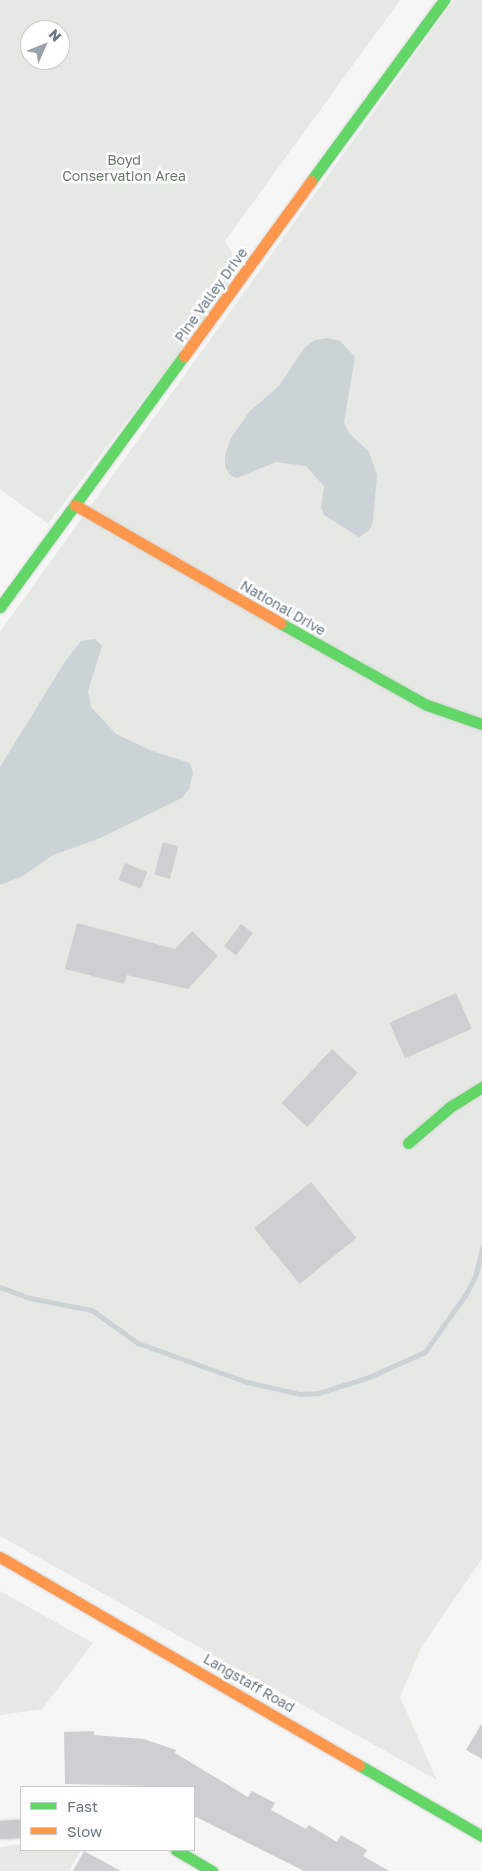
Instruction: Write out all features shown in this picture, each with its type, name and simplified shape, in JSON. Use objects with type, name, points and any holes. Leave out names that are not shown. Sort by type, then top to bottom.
[{"type":"street","name":"Pine Valley Drive","points":[[0,607],[444,0]]},
{"type":"street","name":"National Drive","points":[[75,505],[378,680],[428,704],[482,724]]},
{"type":"street","points":[[408,1142],[450,1107],[482,1087]]},
{"type":"street","name":"Langstaff Road","points":[[0,1557],[482,1836]]},
{"type":"street","points":[[0,1830],[20,1829]]},
{"type":"street","points":[[180,1859],[212,1871]]},
{"type":"green space","name":"Boyd Conservation Area","points":[[0,0],[400,0],[225,241],[232,253],[228,289],[48,524],[0,489]]},
{"type":"green space","points":[[454,0],[482,0],[482,1559],[422,1646],[400,1697],[437,1780],[0,1536],[0,632]]},
{"type":"green space","points":[[0,1591],[93,1643],[42,1709],[0,1715]]},
{"type":"green space","points":[[20,1844],[20,1851],[80,1851],[69,1871],[0,1871],[0,1847]]},
{"type":"shaded area","points":[[328,338],[340,341],[355,357],[344,422],[349,433],[369,452],[377,475],[373,522],[369,531],[359,537],[324,515],[321,507],[324,486],[306,466],[276,462],[237,478],[231,476],[225,467],[225,455],[231,438],[250,411],[279,386],[304,348],[315,340]]},
{"type":"shaded area","points":[[95,639],[102,646],[88,691],[91,707],[116,734],[152,751],[190,763],[193,773],[189,789],[182,798],[98,839],[53,855],[23,876],[0,885],[0,767],[66,660],[81,641]]},
{"type":"building","points":[[163,842],[178,846],[170,879],[154,875]]},
{"type":"building","points":[[125,863],[147,872],[141,889],[118,880]]},
{"type":"building","points":[[77,923],[175,949],[192,931],[218,956],[188,989],[127,975],[124,984],[65,969]]},
{"type":"building","points":[[241,924],[253,933],[236,955],[224,946]]},
{"type":"building","points":[[456,993],[472,1029],[405,1058],[389,1023]]},
{"type":"building","points":[[332,1049],[358,1073],[307,1127],[282,1103]]},
{"type":"building","points":[[311,1182],[356,1238],[300,1284],[254,1228]]},
{"type":"building","points":[[482,1723],[482,1759],[466,1750]]},
{"type":"building","points":[[94,1731],[94,1735],[144,1739],[176,1750],[175,1753],[248,1797],[252,1791],[275,1803],[271,1810],[306,1829],[309,1825],[337,1842],[341,1835],[367,1850],[363,1856],[389,1871],[304,1871],[195,1816],[195,1786],[65,1784],[64,1732]]},
{"type":"building","points":[[84,1851],[121,1871],[73,1871]]},
{"type":"waterway","points":[[0,1287],[30,1298],[92,1310],[138,1343],[247,1382],[300,1394],[319,1393],[369,1377],[425,1352],[466,1294],[476,1274],[482,1249]]},
{"type":"traffic: fast","points":[[311,181],[444,0]]},
{"type":"traffic: fast","points":[[0,607],[184,356]]},
{"type":"traffic: fast","points":[[280,623],[427,705],[482,724]]},
{"type":"traffic: fast","points":[[408,1143],[450,1107],[482,1087]]},
{"type":"traffic: fast","points":[[359,1765],[482,1836]]},
{"type":"traffic: fast","points":[[178,1851],[212,1871]]},
{"type":"traffic: slow","points":[[184,356],[311,181]]},
{"type":"traffic: slow","points":[[75,505],[280,623]]},
{"type":"traffic: slow","points":[[0,1557],[359,1765]]}]
